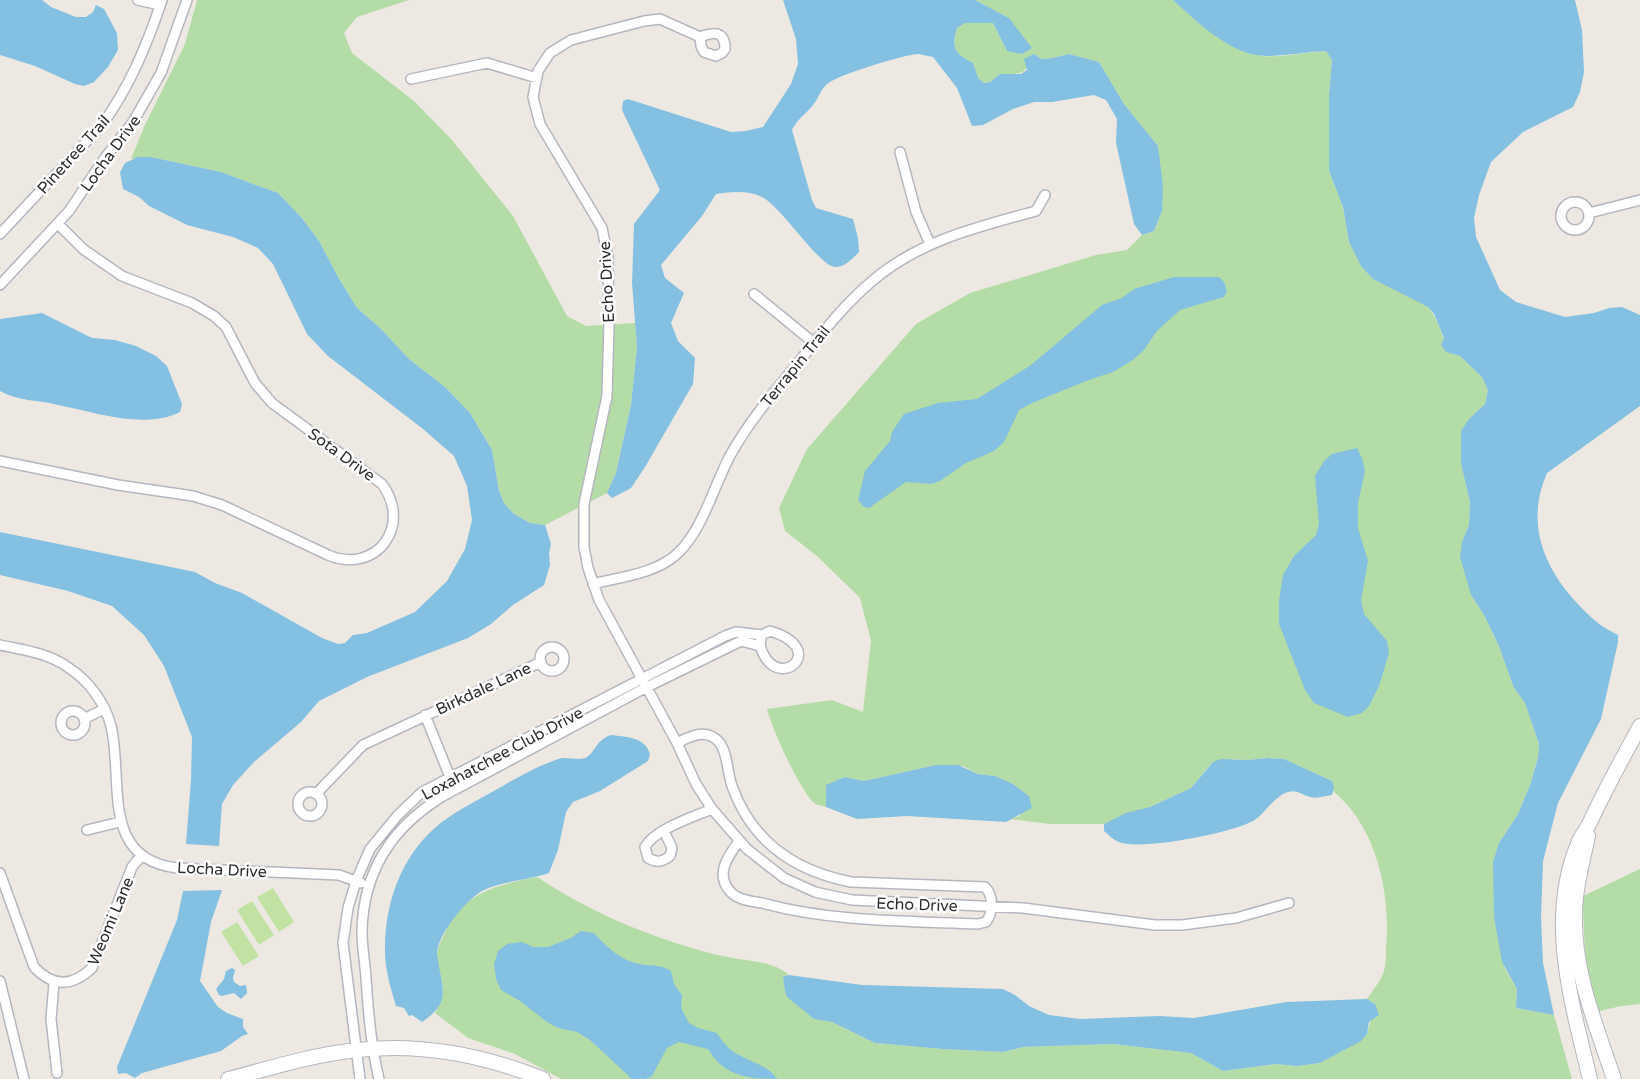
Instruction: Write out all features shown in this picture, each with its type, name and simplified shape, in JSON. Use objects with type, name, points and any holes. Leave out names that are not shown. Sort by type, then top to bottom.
[{"type":"street","points":[[138,0],[161,3]]},
{"type":"street","name":"Locha Drive","points":[[0,285],[58,224],[133,122],[149,97],[171,49],[187,0]]},
{"type":"street","name":"Pinetree Trail","points":[[0,234],[102,125],[138,65],[161,3]]},
{"type":"street","name":"Echo Drive","points":[[700,37],[660,19],[571,39],[550,53],[538,71],[533,97],[540,124],[602,228],[608,257],[607,396],[584,504],[584,547],[592,584],[645,688],[677,743],[696,784],[712,809],[739,841],[768,867],[803,888],[829,896],[870,902],[1058,912],[1128,923],[1182,925],[1236,918],[1289,903]]},
{"type":"street","points":[[411,79],[487,63],[537,78]]},
{"type":"street","points":[[900,152],[916,212],[930,244]]},
{"type":"street","name":"Terrapin Trail","points":[[592,584],[655,568],[686,545],[731,453],[747,428],[852,299],[872,281],[901,260],[930,244],[955,234],[1036,211],[1045,195]]},
{"type":"street","points":[[1589,213],[1640,200]]},
{"type":"street","name":"Sota Drive","points":[[0,460],[118,485],[193,496],[222,505],[327,555],[343,560],[363,558],[378,549],[391,533],[394,525],[390,495],[382,484],[272,403],[255,383],[226,327],[214,316],[192,303],[122,276],[83,249],[58,224]]},
{"type":"street","points":[[754,294],[814,344]]},
{"type":"street","points":[[640,678],[736,632],[762,635],[770,631],[792,640],[797,648],[799,657],[797,662],[783,669],[773,666],[766,659],[760,646],[762,635]]},
{"type":"street","points":[[645,688],[741,641],[760,646]]},
{"type":"street","points":[[0,645],[39,653],[68,667],[93,690],[104,709],[113,736],[120,822],[131,843],[142,855]]},
{"type":"street","name":"Birkdale Lane","points":[[316,794],[363,745],[541,662]]},
{"type":"street","name":"Loxahatchee Club Drive","points":[[360,1079],[343,943],[348,908],[356,881],[370,849],[397,816],[422,792],[587,708],[640,678]]},
{"type":"street","name":"Loxahatchee Club Drive","points":[[379,1079],[372,1049],[362,935],[369,886],[386,848],[403,826],[416,814],[455,789],[645,688]]},
{"type":"street","points":[[84,719],[104,709]]},
{"type":"street","name":"Birkdale Lane","points":[[425,715],[455,789]]},
{"type":"street","points":[[1590,1079],[1565,967],[1563,914],[1570,867],[1578,843],[1640,726]]},
{"type":"street","points":[[677,743],[698,734],[710,736],[720,743],[725,755],[729,779],[745,814],[765,840],[795,863],[830,878],[851,882],[985,887],[990,895],[989,919],[978,924],[844,918],[787,910],[736,897],[728,889],[723,866],[739,841]]},
{"type":"street","points":[[664,831],[712,809]]},
{"type":"street","points":[[87,830],[120,822]]},
{"type":"street","points":[[1590,822],[1579,877],[1575,914],[1578,953],[1583,988],[1614,1079]]},
{"type":"street","name":"Locha Drive","points":[[142,855],[169,867],[339,875],[369,886]]},
{"type":"street","name":"Weomi Lane","points":[[54,982],[82,977],[92,968],[132,867],[142,855]]},
{"type":"street","points":[[0,873],[34,967],[54,982],[51,1019],[57,1073]]},
{"type":"street","points":[[0,981],[24,1079]]},
{"type":"street","points":[[228,1079],[323,1055],[372,1049],[413,1049],[468,1055],[543,1079]]},
{"type":"green space","points":[[197,0],[409,0],[357,17],[344,33],[352,53],[414,101],[452,140],[513,216],[567,316],[586,326],[635,323],[637,347],[631,405],[616,473],[607,493],[545,525],[530,523],[514,514],[504,503],[499,491],[492,450],[470,413],[445,387],[409,359],[380,328],[357,308],[319,241],[301,217],[278,193],[221,172],[151,157],[131,159],[185,44]]},
{"type":"green space","points":[[975,0],[1173,0],[1225,42],[1249,53],[1262,56],[1284,56],[1326,51],[1332,60],[1329,95],[1329,171],[1343,207],[1349,242],[1361,266],[1428,307],[1440,328],[1447,352],[1460,356],[1482,377],[1488,390],[1485,404],[1469,419],[1462,453],[1461,464],[1470,502],[1469,525],[1462,542],[1471,595],[1498,644],[1514,688],[1525,703],[1539,744],[1538,758],[1530,785],[1518,814],[1499,843],[1504,967],[1517,989],[1516,1008],[1554,1015],[1572,1079],[561,1079],[515,1054],[468,1038],[435,1013],[443,990],[437,952],[452,919],[471,899],[495,887],[537,877],[588,907],[641,931],[709,953],[760,962],[783,970],[789,975],[785,976],[802,1008],[814,1019],[832,1022],[875,1043],[1003,1052],[1023,1047],[1113,1044],[1192,1053],[1223,1071],[1275,1064],[1297,1066],[1320,1063],[1367,1034],[1375,1004],[1367,999],[1381,978],[1386,962],[1387,927],[1383,884],[1378,863],[1361,823],[1333,791],[1332,781],[1284,759],[1235,759],[1210,765],[1191,788],[1150,807],[1104,824],[1050,824],[1009,819],[1020,816],[1029,796],[1013,784],[995,776],[978,774],[963,766],[936,765],[864,781],[845,777],[827,785],[826,807],[817,805],[807,795],[780,744],[770,718],[767,709],[832,700],[863,712],[871,641],[860,598],[817,556],[785,531],[779,508],[807,449],[916,324],[970,293],[1096,255],[1127,250],[1142,235],[1154,231],[1162,211],[1158,146],[1124,104],[1099,62],[1069,54],[1041,59],[1034,54],[1022,72],[1000,74],[990,82],[984,83],[977,78],[973,63],[962,57],[956,50],[954,41],[957,28],[965,23],[993,23],[1007,51],[1009,18]]},
{"type":"green space","points":[[1640,869],[1640,1004],[1596,1012],[1586,955],[1583,896]]},
{"type":"green space","points":[[273,888],[294,922],[279,932],[257,897]]},
{"type":"green space","points":[[252,901],[274,935],[259,945],[237,910]]},
{"type":"green space","points":[[237,922],[259,956],[243,966],[221,932]]},
{"type":"water","points":[[0,0],[42,0],[51,7],[76,17],[86,17],[93,12],[96,5],[104,9],[117,33],[118,50],[108,67],[94,82],[84,86],[0,55]]},
{"type":"water","points":[[783,0],[975,0],[1009,18],[1032,48],[1022,54],[1007,51],[993,23],[965,23],[957,28],[954,41],[956,50],[962,57],[973,63],[978,78],[984,83],[990,82],[1000,74],[1021,74],[1027,70],[1024,59],[1034,54],[1041,59],[1069,54],[1099,62],[1124,104],[1158,146],[1163,187],[1162,211],[1154,231],[1142,235],[1134,224],[1116,143],[1117,119],[1106,100],[1094,95],[1052,102],[1034,102],[1013,109],[983,125],[972,126],[957,88],[933,57],[911,55],[870,66],[832,81],[824,87],[815,103],[792,130],[816,208],[853,219],[859,252],[843,266],[829,265],[771,203],[762,197],[745,192],[716,194],[702,216],[661,265],[665,278],[684,293],[671,323],[678,341],[695,358],[693,384],[631,488],[612,498],[607,493],[616,473],[631,405],[637,347],[632,283],[634,224],[660,190],[622,110],[623,101],[628,99],[731,132],[763,127],[791,84],[798,64],[796,39]]},
{"type":"water","points":[[1173,0],[1575,0],[1582,30],[1584,72],[1580,92],[1573,107],[1523,132],[1491,162],[1479,195],[1474,218],[1476,237],[1500,290],[1516,302],[1565,317],[1622,307],[1640,315],[1640,406],[1547,473],[1540,495],[1538,516],[1540,536],[1555,574],[1582,608],[1600,625],[1618,635],[1601,719],[1558,803],[1543,861],[1541,917],[1543,963],[1554,1015],[1516,1008],[1517,989],[1502,962],[1494,917],[1493,862],[1499,843],[1518,814],[1530,785],[1538,758],[1539,744],[1525,703],[1514,688],[1498,644],[1471,595],[1460,557],[1462,542],[1469,525],[1470,502],[1461,464],[1461,431],[1469,419],[1485,404],[1488,390],[1482,377],[1460,356],[1446,352],[1441,345],[1444,338],[1434,314],[1428,307],[1373,279],[1361,266],[1349,242],[1343,207],[1329,171],[1329,95],[1332,60],[1326,51],[1266,56],[1240,50],[1216,36]]},
{"type":"water","points":[[138,157],[151,157],[221,172],[278,193],[301,217],[319,241],[357,308],[380,328],[409,359],[445,387],[470,413],[492,450],[499,491],[504,503],[514,514],[530,523],[545,525],[551,544],[550,565],[544,585],[513,605],[491,624],[468,638],[367,677],[319,701],[301,722],[254,762],[233,785],[222,804],[219,846],[186,844],[192,737],[164,666],[144,635],[112,606],[68,591],[0,575],[0,532],[195,572],[215,583],[242,593],[322,638],[338,644],[345,643],[353,635],[367,633],[415,612],[447,581],[465,549],[472,520],[467,486],[454,456],[423,429],[328,356],[307,334],[273,264],[258,248],[233,237],[187,225],[149,206],[139,197],[123,189],[120,172],[125,163]]},
{"type":"water","points":[[1174,277],[1219,277],[1224,282],[1227,291],[1224,297],[1180,310],[1156,332],[1144,350],[1113,372],[1019,410],[1004,442],[994,451],[966,463],[940,481],[931,484],[906,482],[869,508],[864,507],[858,500],[865,471],[890,441],[892,432],[904,414],[938,403],[977,399],[1031,365],[1102,305],[1122,298],[1134,289]]},
{"type":"water","points":[[42,313],[92,338],[115,340],[136,346],[156,356],[167,366],[182,404],[180,412],[166,417],[136,420],[21,399],[0,391],[0,319]]},
{"type":"water","points":[[1357,448],[1365,471],[1358,503],[1358,528],[1368,561],[1361,600],[1364,614],[1387,641],[1389,653],[1379,686],[1369,706],[1362,713],[1348,717],[1314,703],[1305,690],[1279,624],[1279,601],[1283,575],[1294,556],[1316,535],[1319,524],[1315,476],[1324,461],[1332,454]]},
{"type":"water","points":[[611,735],[640,741],[648,748],[650,754],[648,761],[600,791],[573,802],[566,812],[558,850],[549,873],[482,891],[461,910],[447,927],[439,945],[437,955],[443,992],[440,1005],[422,1022],[412,1015],[409,1016],[404,1008],[396,1006],[392,993],[385,959],[386,932],[393,894],[409,859],[420,843],[433,829],[465,807],[549,762],[561,758],[585,758],[598,743]]},
{"type":"water","points":[[1221,759],[1284,759],[1332,781],[1334,787],[1332,795],[1313,798],[1291,791],[1278,797],[1253,821],[1226,831],[1186,839],[1130,844],[1117,841],[1104,831],[1104,824],[1126,813],[1150,807],[1191,788],[1213,762]]},
{"type":"water","points":[[936,765],[958,765],[978,774],[995,776],[1013,784],[1029,796],[1032,808],[1006,822],[907,816],[857,819],[826,807],[826,785],[845,777],[864,781]]},
{"type":"water","points":[[222,890],[211,922],[200,981],[218,1007],[243,1019],[243,1027],[248,1034],[221,1051],[142,1073],[135,1078],[126,1073],[118,1074],[117,1067],[177,920],[183,891]]},
{"type":"water","points":[[581,931],[594,933],[611,949],[629,961],[671,971],[674,984],[682,995],[681,1008],[689,1023],[717,1033],[733,1052],[765,1068],[777,1079],[746,1077],[737,1074],[721,1065],[708,1049],[679,1042],[667,1048],[652,1076],[646,1079],[632,1079],[590,1040],[577,1032],[558,1028],[547,1022],[520,1001],[501,990],[496,979],[494,964],[498,951],[507,944],[522,942],[533,947],[548,947],[571,938]]},
{"type":"water","points":[[232,968],[235,970],[234,982],[240,986],[246,985],[247,993],[241,999],[234,993],[219,995],[216,989],[224,979],[226,971]]},
{"type":"water","points":[[789,975],[862,985],[1003,989],[1029,1006],[1049,1015],[1080,1019],[1159,1016],[1194,1018],[1286,1002],[1367,999],[1375,1004],[1379,1015],[1369,1022],[1367,1034],[1361,1041],[1320,1063],[1297,1066],[1275,1064],[1223,1071],[1191,1053],[1113,1044],[1023,1047],[1003,1052],[875,1043],[832,1022],[814,1019],[787,997],[783,977]]}]
